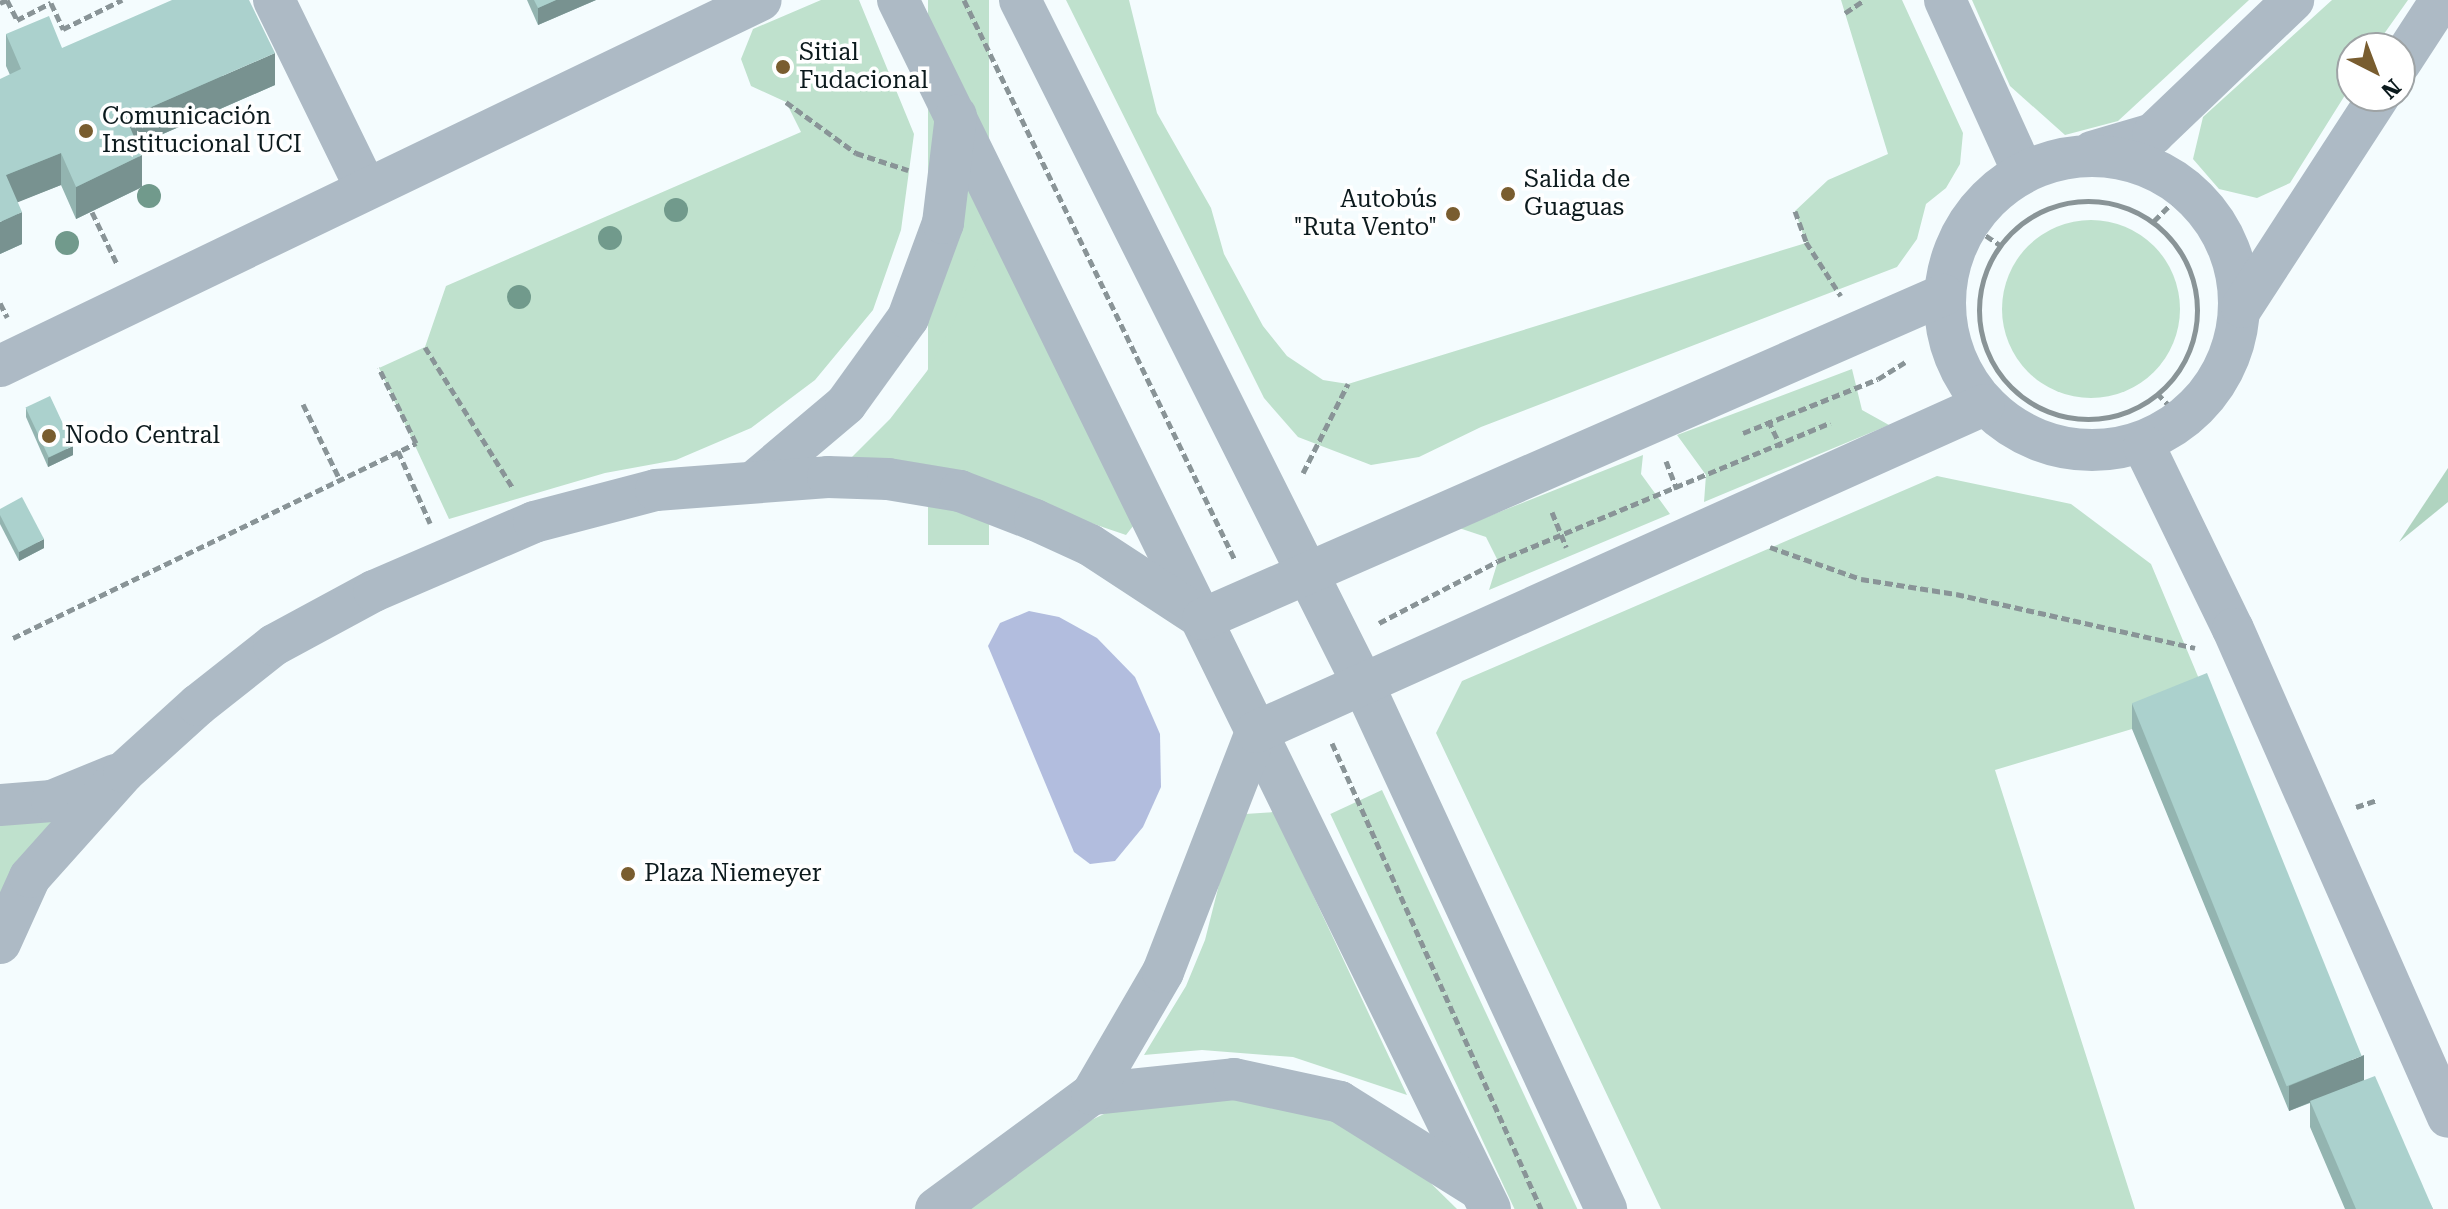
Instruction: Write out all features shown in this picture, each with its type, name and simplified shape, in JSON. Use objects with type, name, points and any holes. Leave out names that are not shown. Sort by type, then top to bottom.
[{"type":"street","points":[[274,0],[366,189]]},
{"type":"street","points":[[0,366],[761,0]]},
{"type":"street","points":[[898,0],[1485,1199]]},
{"type":"street","points":[[1020,0],[1363,684],[1606,1209]]},
{"type":"street","points":[[1945,0],[2022,170]]},
{"type":"street","points":[[1203,619],[1943,295],[2022,170],[2153,134],[2293,0]]},
{"type":"street","points":[[2416,38],[2441,0]]},
{"type":"street","points":[[2144,446],[2170,407],[2225,370],[2242,307],[2369,112]]},
{"type":"street","points":[[755,481],[846,404],[908,318],[943,223],[951,182],[956,115]]},
{"type":"street","points":[[2092,152],[2168,173],[2224,230],[2242,307]]},
{"type":"street","points":[[1943,295],[1952,354],[1984,405],[2024,435],[2073,450],[2144,446]]},
{"type":"street","points":[[936,1209],[1092,1094],[1163,972],[1256,732],[1984,405]]},
{"type":"street","points":[[2144,446],[2246,659],[2448,1117]]},
{"type":"street","points":[[0,943],[30,877],[124,772],[274,645],[445,558],[534,522],[656,490],[755,481],[888,479],[960,491],[1090,545],[1203,619]]},
{"type":"street","points":[[0,805],[52,801],[124,772]]},
{"type":"street","points":[[1092,1094],[1234,1079],[1340,1102],[1485,1199]]},
{"type":"path","points":[[0,3],[7,0],[17,20],[51,3],[63,29],[122,0]]},
{"type":"path","points":[[964,0],[1253,597]]},
{"type":"path","points":[[1845,13],[1864,0]]},
{"type":"path","points":[[786,102],[856,153],[951,182]]},
{"type":"path","points":[[1013,231],[1113,187]]},
{"type":"path","points":[[2154,221],[2185,190]]},
{"type":"path","points":[[2089,200],[2123,206],[2154,221],[2178,246],[2188,267],[2198,310],[2192,344],[2174,378],[2170,407],[2110,417],[2072,418],[2036,406],[2006,383],[1986,351],[1979,313],[1984,275],[1983,234],[2067,204],[2089,200]]},
{"type":"path","points":[[1795,211],[1806,242],[1863,330]]},
{"type":"path","points":[[92,212],[135,301]]},
{"type":"path","points":[[425,347],[534,522]]},
{"type":"path","points":[[13,638],[416,443],[379,368]]},
{"type":"path","points":[[1748,380],[1801,487]]},
{"type":"path","points":[[1281,521],[1348,384]]},
{"type":"path","points":[[303,404],[340,480]]},
{"type":"path","points":[[1342,642],[1498,561],[1835,421]]},
{"type":"path","points":[[1651,423],[1676,487],[1707,529],[1861,579],[1956,594],[2246,659]]},
{"type":"path","points":[[398,451],[445,558]]},
{"type":"path","points":[[1536,474],[1582,585]]},
{"type":"path","points":[[1315,705],[1541,1209]]},
{"type":"green space","points":[[821,0],[859,0],[914,134],[901,230],[873,310],[815,380],[751,428],[676,460],[605,473],[449,519],[379,368],[425,347],[446,286],[801,132],[786,102],[751,86],[741,59],[753,29]]},
{"type":"green space","points":[[928,0],[989,0],[989,545],[928,545]]},
{"type":"green space","points":[[1066,0],[1129,0],[1157,113],[1211,208],[1224,254],[1263,326],[1287,356],[1323,380],[1348,384],[1806,243],[1795,211],[1828,180],[1888,154],[1841,0],[1902,0],[1963,133],[1960,164],[1946,188],[1926,204],[1917,239],[1897,267],[1481,427],[1419,457],[1371,465],[1298,437],[1264,398]]},
{"type":"green space","points":[[1972,0],[2249,0],[2118,121],[2065,135],[2010,86]]},
{"type":"green space","points":[[2332,0],[2408,0],[2385,32],[2336,32],[2336,110],[2290,183],[2257,198],[2219,189],[2193,159],[2203,117]]},
{"type":"green space","points":[[2091,220],[2125,227],[2154,246],[2173,275],[2180,309],[2173,343],[2154,372],[2125,391],[2091,398],[2057,391],[2028,372],[2009,343],[2002,309],[2009,275],[2028,246],[2057,227]]},
{"type":"green space","points":[[990,226],[1137,521],[1126,535],[997,491],[844,465],[890,419],[927,371],[953,324]]},
{"type":"green space","points":[[1852,369],[1862,410],[1889,425],[1704,502],[1706,475],[1677,435]]},
{"type":"green space","points":[[1643,455],[1641,474],[1670,514],[1489,590],[1498,561],[1486,537],[1459,528]]},
{"type":"green space","points":[[2448,468],[2448,502],[2399,542]]},
{"type":"green space","points":[[1937,476],[2071,504],[2151,564],[2207,698],[2132,729],[1995,770],[2135,1209],[1661,1209],[1436,733],[1462,681]]},
{"type":"green space","points":[[124,772],[0,943],[0,805]]},
{"type":"green space","points":[[1382,790],[1577,1209],[1514,1209],[1330,814]]},
{"type":"green space","points":[[1274,812],[1407,1095],[1293,1057],[1202,1050],[1144,1055],[1186,986],[1205,940],[1232,833],[1245,814]]},
{"type":"green space","points":[[1210,1096],[1310,1110],[1400,1153],[1457,1209],[961,1209],[1050,1140],[1108,1112]]},
{"type":"water","points":[[1029,611],[1059,617],[1097,638],[1135,677],[1160,734],[1161,787],[1143,827],[1115,861],[1090,864],[1074,852],[988,646],[1000,623]]},
{"type":"building","name":"Comunicación Institucional UCI","points":[[172,0],[249,0],[275,53],[126,118],[142,155],[76,187],[61,153],[6,175],[22,212],[0,222],[0,79],[21,69],[6,34],[49,16],[62,48]]},
{"type":"building","points":[[534,0],[556,0],[538,8]]},
{"type":"building","name":"Nodo Central","points":[[50,396],[73,446],[49,457],[26,407]]},
{"type":"building","points":[[22,497],[44,539],[19,552],[0,515],[0,509]]},
{"type":"building","points":[[2207,673],[2362,1056],[2287,1086],[2132,703]]},
{"type":"building","points":[[2375,1076],[2433,1209],[2356,1209],[2310,1101]]},
{"type":"place","name":"Sitial Fudacional","points":[[783,67]]},
{"type":"place","name":"Comunicación Institucional UCI","points":[[86,131]]},
{"type":"place","name":"Salida de Guaguas","points":[[1508,194]]},
{"type":"place","name":"Autobús \"Ruta Vento\"","points":[[1453,214]]},
{"type":"place","name":"Nodo Central","points":[[49,436]]},
{"type":"place","name":"Plaza Niemeyer","points":[[628,874]]}]
